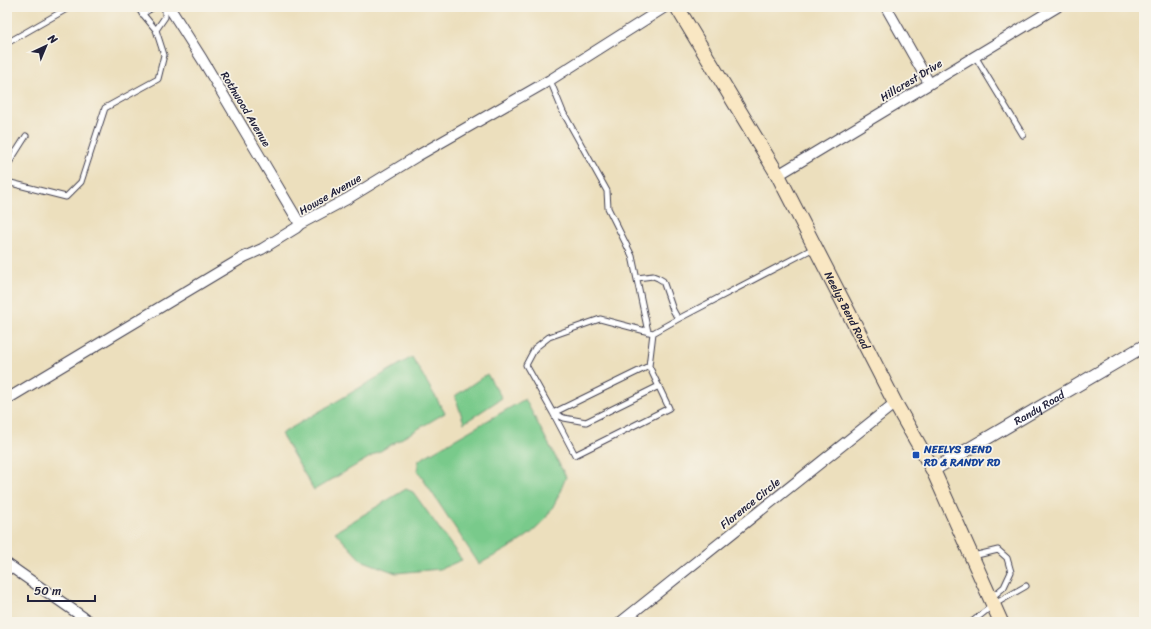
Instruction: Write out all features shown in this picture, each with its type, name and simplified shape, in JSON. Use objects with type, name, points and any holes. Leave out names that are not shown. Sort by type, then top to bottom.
[{"type":"main road","name":"Neelys Bend Road","points":[[677,7],[778,175],[895,403],[933,470],[1001,622]]},
{"type":"street","name":"Rothwood Avenue","points":[[169,7],[206,65],[300,224]]},
{"type":"street","name":"Howse Avenue","points":[[7,400],[244,257],[262,249],[300,224],[347,199],[419,155],[550,80],[665,7]]},
{"type":"street","points":[[886,7],[929,83]]},
{"type":"street","name":"Hillcrest Drive","points":[[778,175],[1055,8]]},
{"type":"street","name":"Randy Road","points":[[933,470],[1144,346]]},
{"type":"street","name":"Florence Circle","points":[[621,622],[895,403]]},
{"type":"street","points":[[7,564],[90,622]]},
{"type":"lane","points":[[7,43],[70,7]]},
{"type":"lane","points":[[7,182],[66,197],[81,182],[105,108],[158,79],[164,55],[156,30],[137,7]]},
{"type":"lane","points":[[142,14],[154,7]]},
{"type":"lane","points":[[156,30],[165,17],[165,7]]},
{"type":"lane","points":[[975,56],[1023,135]]},
{"type":"lane","points":[[550,80],[563,112],[607,191],[608,208],[632,256],[650,333],[649,366],[669,408],[575,455],[526,364],[535,348],[549,337],[600,318],[650,333],[815,248]]},
{"type":"lane","points":[[7,166],[26,136]]},
{"type":"lane","points":[[637,278],[653,276],[663,281],[673,310],[678,319]]},
{"type":"lane","points":[[553,413],[649,366]]},
{"type":"lane","points":[[553,413],[564,418],[586,422],[659,386]]},
{"type":"lane","points":[[972,556],[998,550],[1008,558],[1011,572],[1004,587],[972,622]]},
{"type":"lane","points":[[992,601],[1026,586]]},
{"type":"green space","points":[[412,357],[445,413],[314,490],[281,434]]},
{"type":"green space","points":[[487,374],[502,398],[464,423],[455,396]]},
{"type":"green space","points":[[525,399],[566,477],[552,509],[539,526],[523,539],[479,564],[417,470],[419,460]]},
{"type":"green space","points":[[406,489],[413,492],[462,560],[440,569],[396,573],[361,560],[335,532]]},
{"type":"place","name":"NEELYS BEND RD & RANDY RD","points":[[916,455]]}]
